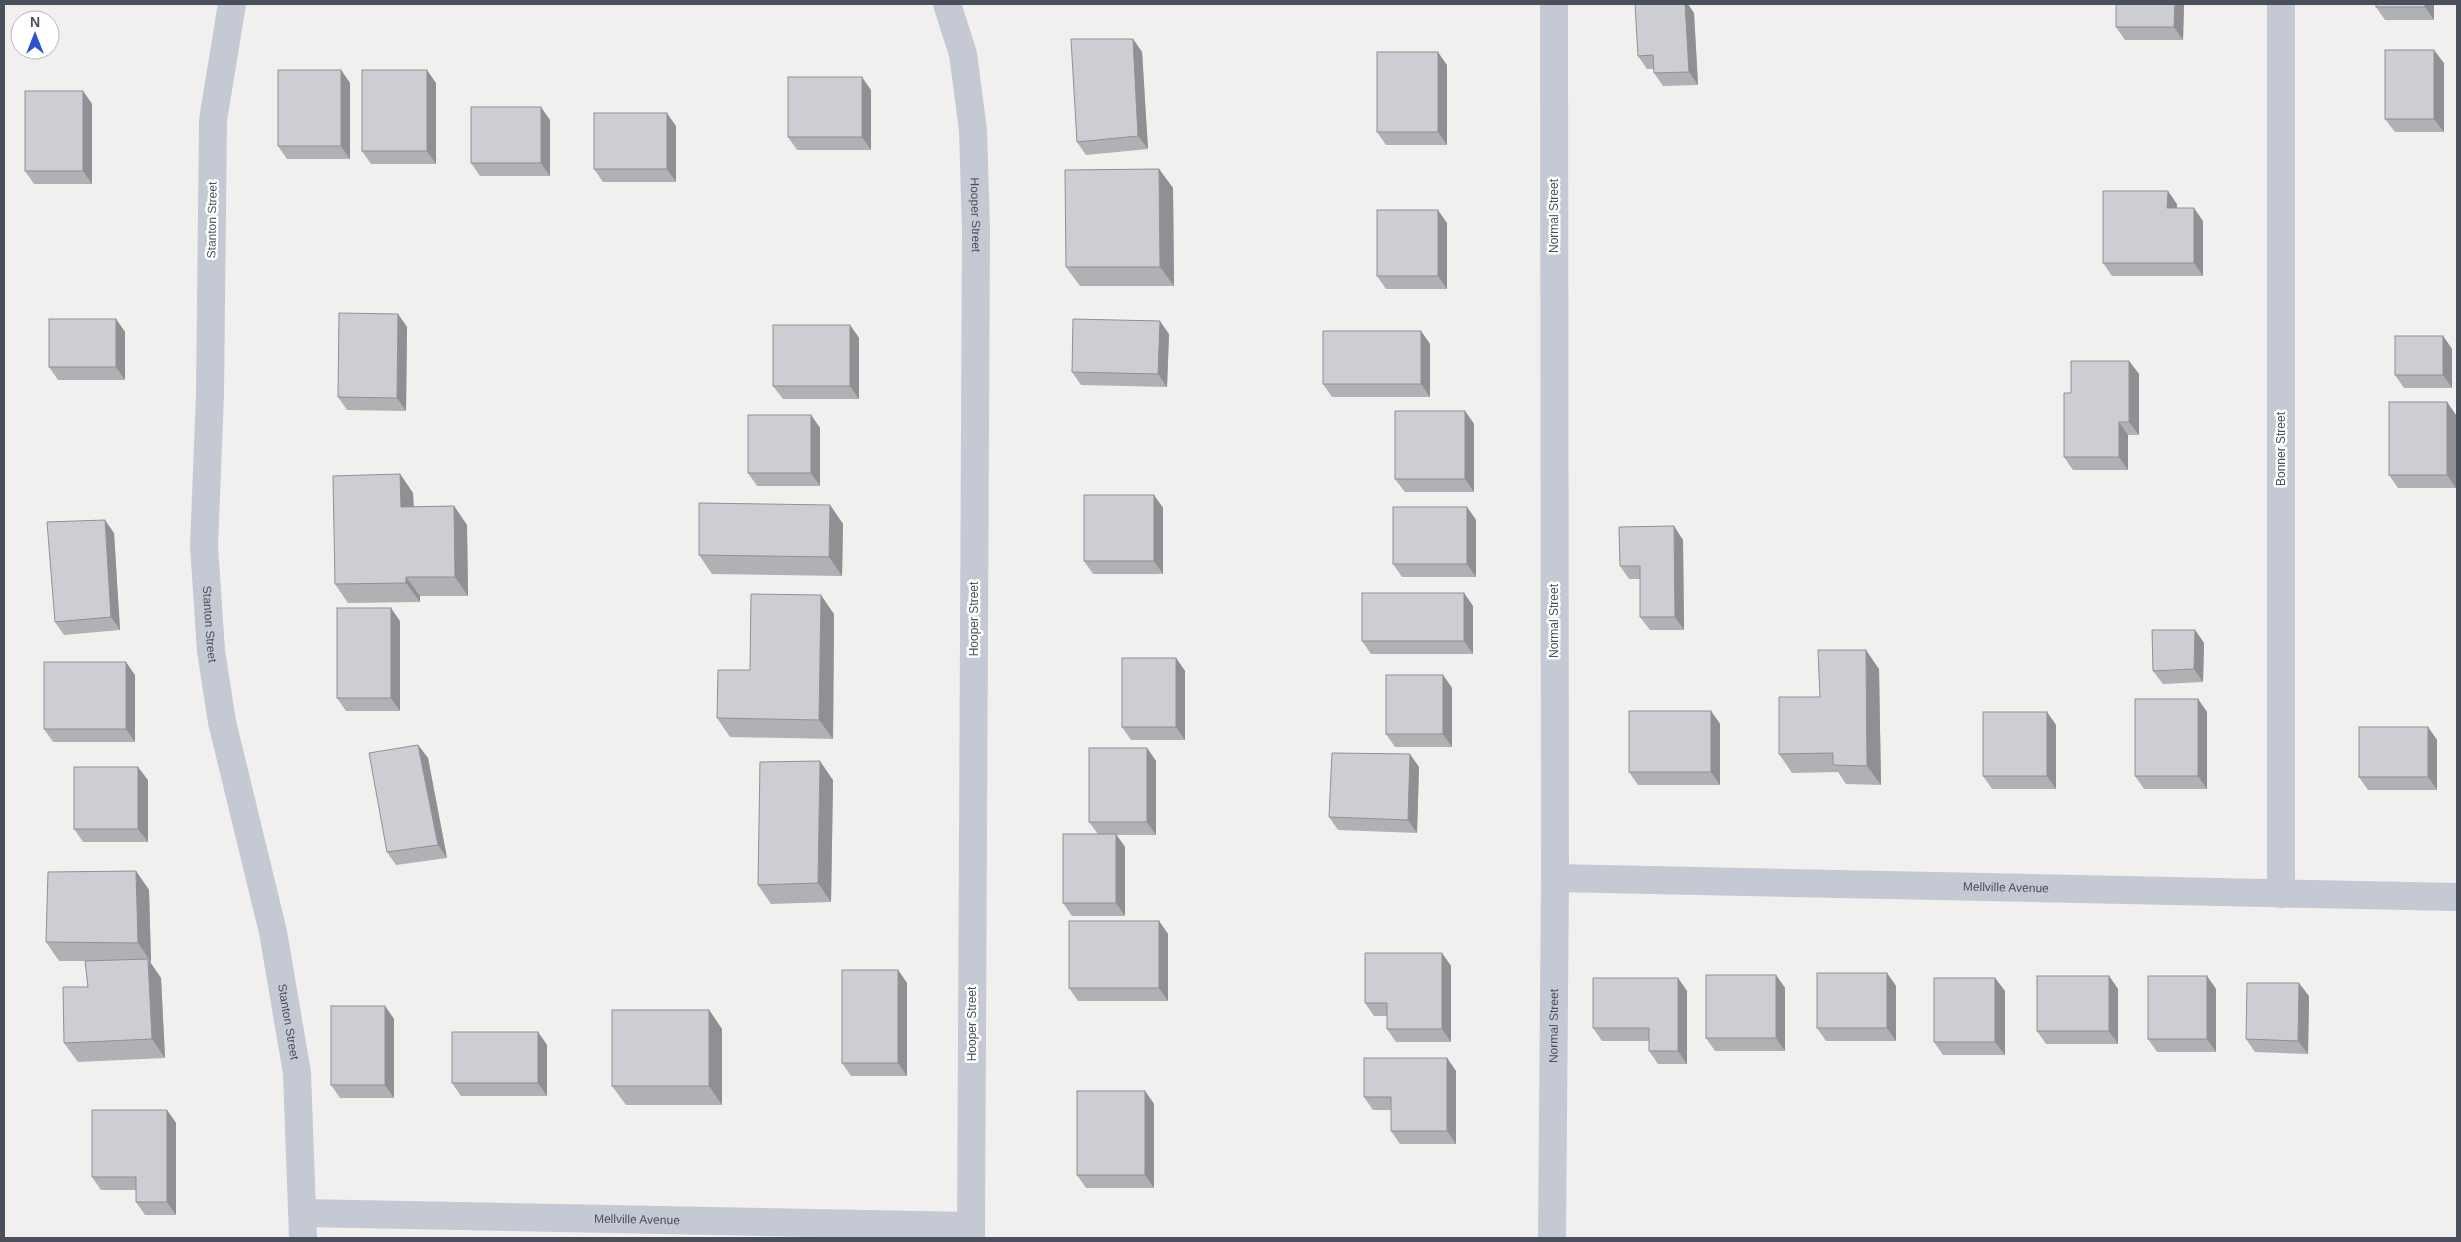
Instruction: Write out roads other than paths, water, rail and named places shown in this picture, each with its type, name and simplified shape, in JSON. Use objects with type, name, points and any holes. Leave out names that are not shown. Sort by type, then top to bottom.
[{"type":"street","name":"Stanton Street","points":[[232,4],[213,120],[210,395],[204,546],[211,651],[222,722],[273,932],[297,1073],[303,1226]]},
{"type":"street","name":"Hooper Street","points":[[947,4],[963,54],[973,130],[976,229],[971,1232]]},
{"type":"street","name":"Normal Street","points":[[1552,1238],[1555,878],[1554,4]]},
{"type":"street","name":"Bonner Street","points":[[2281,894],[2282,4]]},
{"type":"street","name":"Mellville Avenue","points":[[1555,878],[2457,897]]},
{"type":"street","name":"Mellville Avenue","points":[[303,1226],[971,1232]]}]
